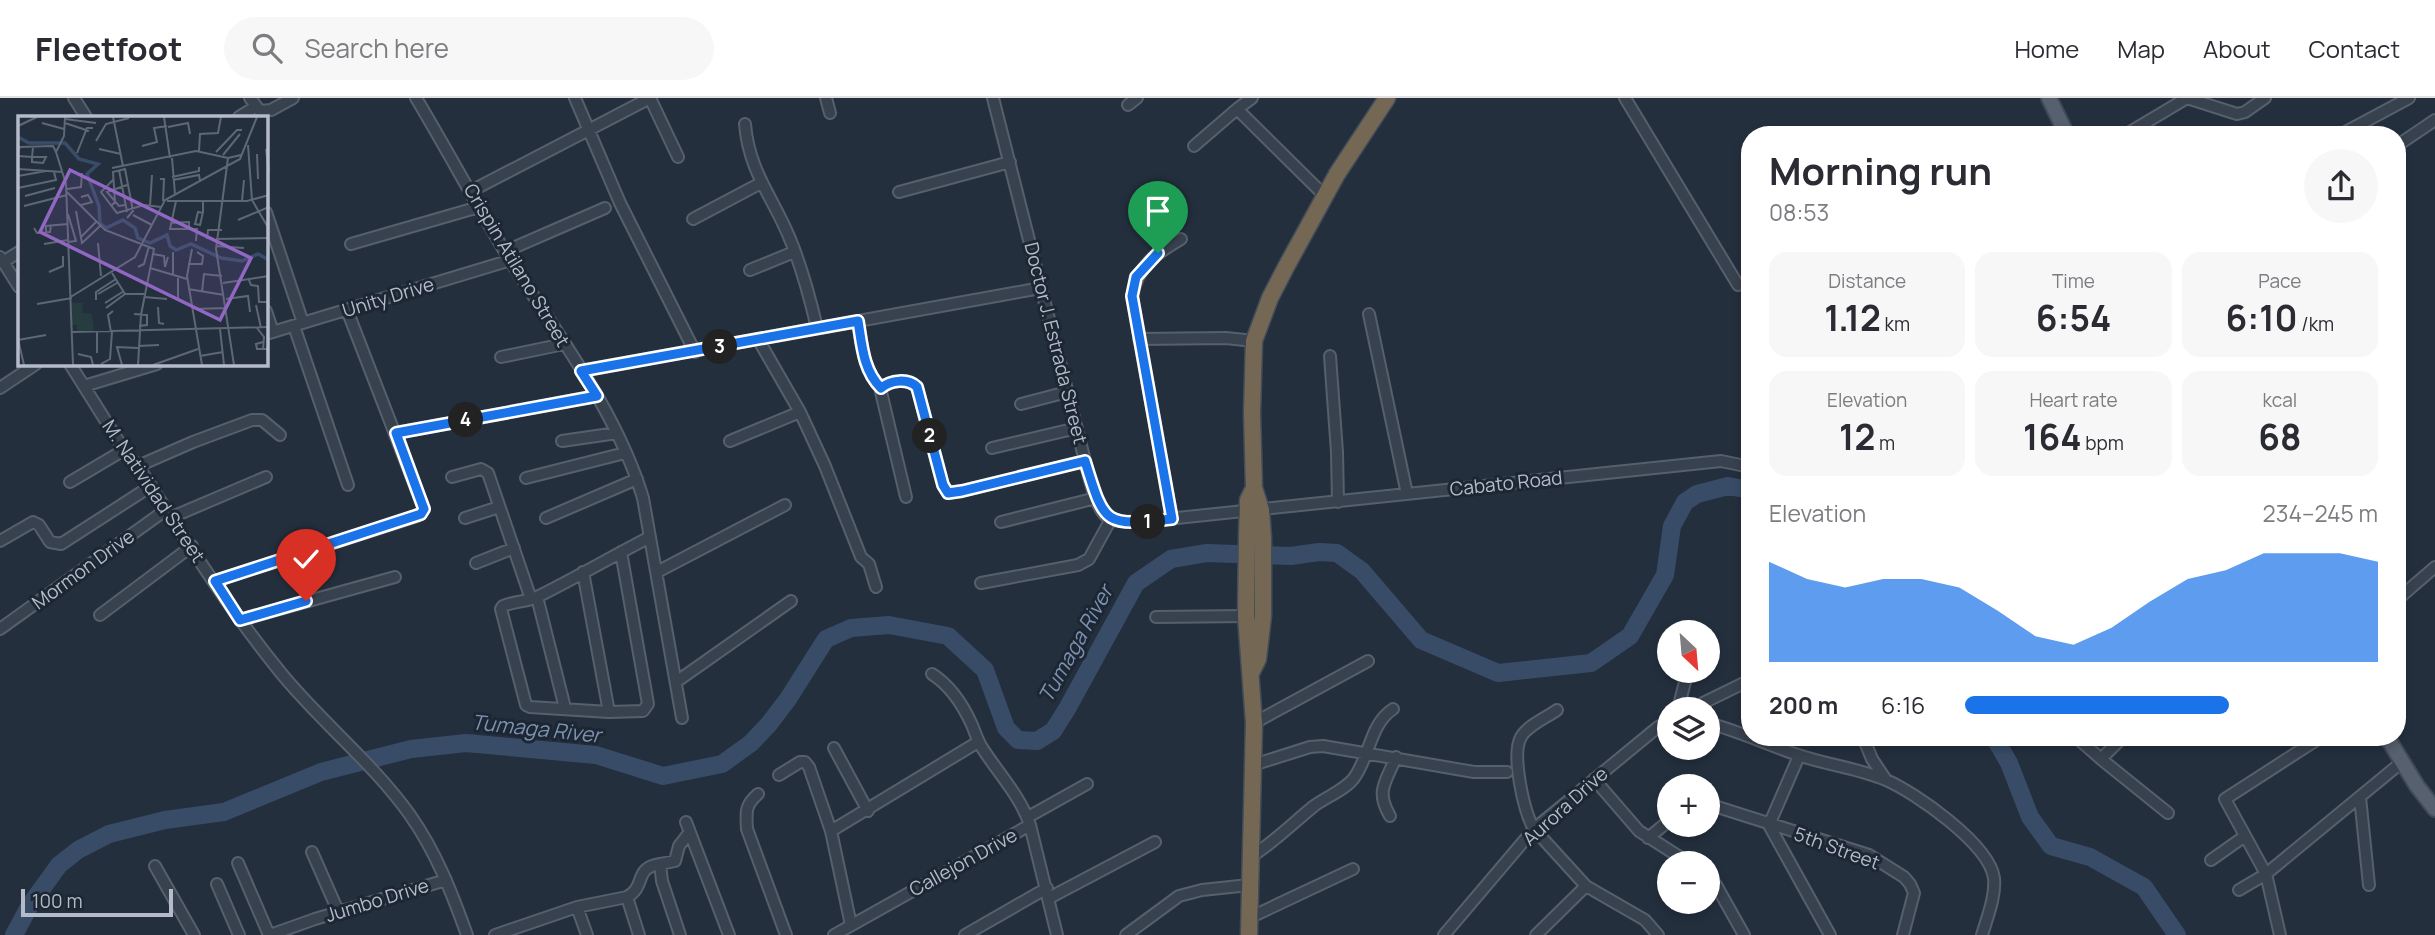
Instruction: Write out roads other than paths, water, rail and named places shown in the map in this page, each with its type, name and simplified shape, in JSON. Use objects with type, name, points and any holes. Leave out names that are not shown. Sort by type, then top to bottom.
[{"type":"highway","points":[[1251,673],[1258,659],[1263,616],[1255,581],[1252,413],[1254,341],[1270,298],[1325,196],[1387,98]]},
{"type":"highway","points":[[1249,935],[1254,723],[1246,616],[1255,581]]},
{"type":"main road","points":[[2049,98],[2063,126]]},
{"type":"main road","points":[[2393,746],[2435,809]]},
{"type":"street","points":[[74,98],[85,116]]},
{"type":"street","points":[[240,116],[253,102],[266,112],[293,98]]},
{"type":"street","name":"Crispin Atilano Street","points":[[416,98],[508,256],[597,396],[637,479],[657,572],[682,719]]},
{"type":"street","points":[[575,98],[620,203],[695,352]]},
{"type":"street","points":[[471,191],[650,98],[678,157]]},
{"type":"street","points":[[825,98],[830,113]]},
{"type":"street","name":"Doctor J. Estrada Street","points":[[993,98],[1085,461],[1096,498],[1105,515],[1111,519]]},
{"type":"street","points":[[1195,146],[1252,98]]},
{"type":"street","points":[[1625,98],[1738,285]]},
{"type":"street","points":[[2139,126],[2187,98],[2237,114],[2245,112],[2264,98]]},
{"type":"street","points":[[2358,126],[2409,98]]},
{"type":"street","points":[[1237,109],[1325,196]]},
{"type":"street","points":[[2406,140],[2435,120]]},
{"type":"street","points":[[2366,122],[2368,126]]},
{"type":"street","points":[[745,124],[747,146],[761,183],[794,251],[817,328]]},
{"type":"street","points":[[898,192],[1010,162]]},
{"type":"street","points":[[693,219],[761,183]]},
{"type":"street","points":[[351,244],[479,207]]},
{"type":"street","name":"Unity Drive","points":[[270,333],[508,256],[606,208]]},
{"type":"street","points":[[268,219],[348,485]]},
{"type":"street","points":[[1172,519],[1132,296],[1136,277],[1158,253],[1181,239]]},
{"type":"street","points":[[750,270],[794,251]]},
{"type":"street","points":[[18,252],[1,260],[18,286]]},
{"type":"street","points":[[581,371],[1041,288]]},
{"type":"street","points":[[215,581],[421,514],[424,509],[347,310]]},
{"type":"street","points":[[1369,314],[1407,494]]},
{"type":"street","points":[[858,321],[867,370],[881,388],[906,497]]},
{"type":"street","points":[[1139,339],[1226,338],[1254,341]]},
{"type":"street","points":[[758,339],[800,412],[825,466],[861,557],[869,564],[876,587]]},
{"type":"street","points":[[501,357],[564,344]]},
{"type":"street","points":[[1330,356],[1338,502]]},
{"type":"street","points":[[0,388],[33,366]]},
{"type":"street","name":"M. Natividad Street","points":[[71,366],[124,450],[138,466],[240,620],[284,676],[386,785],[409,814],[428,843],[446,880],[467,935]]},
{"type":"street","points":[[84,386],[149,366]]},
{"type":"street","points":[[881,388],[897,382],[911,383],[917,387],[943,485],[948,493],[1085,461]]},
{"type":"street","points":[[1021,404],[1067,392]]},
{"type":"street","points":[[396,433],[597,396]]},
{"type":"street","points":[[730,441],[800,412]]},
{"type":"street","points":[[138,466],[252,420],[262,420],[280,435]]},
{"type":"street","points":[[992,449],[1076,428]]},
{"type":"street","points":[[562,441],[617,433]]},
{"type":"street","points":[[70,482],[124,450]]},
{"type":"street","points":[[526,478],[625,453]]},
{"type":"street","name":"Cabato Road","points":[[1254,510],[1721,461],[1741,465]]},
{"type":"street","points":[[452,477],[485,470],[534,598],[565,708]]},
{"type":"street","name":"Mormon Drive","points":[[0,629],[169,513],[266,477]]},
{"type":"street","points":[[546,518],[637,479]]},
{"type":"street","points":[[0,541],[33,522],[40,525],[50,542],[61,544],[151,486]]},
{"type":"street","points":[[1001,522],[1096,498]]},
{"type":"street","points":[[657,572],[785,505]]},
{"type":"street","points":[[465,518],[499,506]]},
{"type":"street","points":[[981,583],[1077,565],[1089,559],[1111,519],[1139,522],[1254,510]]},
{"type":"street","points":[[621,552],[648,704],[643,711],[609,712],[530,707],[524,701],[501,609],[505,604],[534,598],[621,552],[650,537]]},
{"type":"street","points":[[100,615],[192,546]]},
{"type":"street","points":[[476,563],[514,548]]},
{"type":"street","points":[[2406,591],[2435,567]]},
{"type":"street","points":[[583,572],[609,712]]},
{"type":"street","points":[[240,620],[395,577]]},
{"type":"street","points":[[676,682],[791,601]]},
{"type":"street","points":[[1156,617],[1246,616]]},
{"type":"street","points":[[1254,723],[1368,661]]},
{"type":"street","points":[[932,674],[944,682],[964,708],[978,742],[1015,794],[1029,821],[1087,784]]},
{"type":"street","points":[[1715,697],[1741,684]]},
{"type":"street","points":[[1251,857],[1352,780],[1367,755],[1377,725],[1393,709]]},
{"type":"street","points":[[1557,710],[1528,729],[1519,744],[1518,765],[1528,819],[1586,886],[1645,920],[1658,935]]},
{"type":"street","points":[[1720,727],[1741,735]]},
{"type":"street","name":"Aurora Drive","points":[[1444,935],[1534,829],[1657,728]]},
{"type":"street","points":[[831,831],[978,742]]},
{"type":"street","points":[[1253,765],[1310,747],[1323,746],[1474,772],[1507,772]]},
{"type":"street","points":[[1771,746],[1886,780],[1932,808],[1980,848],[1994,879],[1990,911],[1982,935]]},
{"type":"street","points":[[1867,746],[1886,780]]},
{"type":"street","points":[[2086,746],[2168,813]]},
{"type":"street","points":[[2101,759],[2114,746]]},
{"type":"street","points":[[2280,935],[2266,874],[2225,799],[2307,746]]},
{"type":"street","points":[[834,748],[868,811]]},
{"type":"street","points":[[1799,756],[1769,825],[1829,935]]},
{"type":"street","points":[[1390,816],[1382,804],[1382,792],[1396,757]]},
{"type":"street","points":[[779,775],[800,762],[805,762],[831,831],[851,925]]},
{"type":"street","points":[[2239,890],[2266,874],[2402,762]]},
{"type":"street","points":[[1594,779],[1633,826],[1669,851]]},
{"type":"street","points":[[758,794],[749,801],[746,811],[747,829],[786,935]]},
{"type":"street","points":[[2360,797],[2369,885]]},
{"type":"street","name":"5th Street","points":[[1720,808],[1869,856],[1904,877],[1914,893],[1903,935]]},
{"type":"street","name":"Callejon Drive","points":[[834,935],[1029,821],[1058,935]]},
{"type":"street","points":[[495,935],[577,907],[626,897],[635,892],[643,870],[649,866],[675,861],[688,827],[729,935]]},
{"type":"street","points":[[1648,838],[1657,831]]},
{"type":"street","points":[[2211,860],[2245,836]]},
{"type":"street","points":[[965,935],[1155,842]]},
{"type":"street","points":[[312,852],[338,911]]},
{"type":"street","points":[[238,863],[269,935]]},
{"type":"street","points":[[660,863],[662,881],[680,935]]},
{"type":"street","points":[[155,866],[194,935]]},
{"type":"street","points":[[1249,918],[1353,869]]},
{"type":"street","name":"Jumbo Drive","points":[[269,935],[338,911],[446,880]]},
{"type":"street","points":[[217,884],[239,935]]},
{"type":"street","points":[[1126,935],[1179,896],[1202,890],[1249,885]]},
{"type":"street","points":[[1536,935],[1586,886]]},
{"type":"street","points":[[1720,892],[1744,935]]},
{"type":"street","points":[[626,897],[639,935]]},
{"type":"street","points":[[577,907],[587,935]]},
{"type":"waterway","name":"Tumaga River","points":[[14,935],[30,905],[59,865],[78,850],[109,834],[165,820],[224,812],[321,772],[411,749],[466,743],[596,755],[663,776],[722,764],[751,743],[769,724],[826,639],[851,628],[889,625],[948,636],[985,670],[1006,728],[1018,740],[1037,741],[1053,731],[1067,709],[1136,583],[1171,559],[1207,553],[1291,556],[1319,552],[1337,553],[1362,571],[1421,640],[1498,673],[1591,663],[1630,636],[1665,575],[1672,526],[1685,502],[1697,494],[1728,486],[1741,488]]},
{"type":"waterway","name":"Tumaga River","points":[[1999,746],[2009,763],[2030,817],[2051,846],[2090,857],[2144,887],[2177,935]]}]
